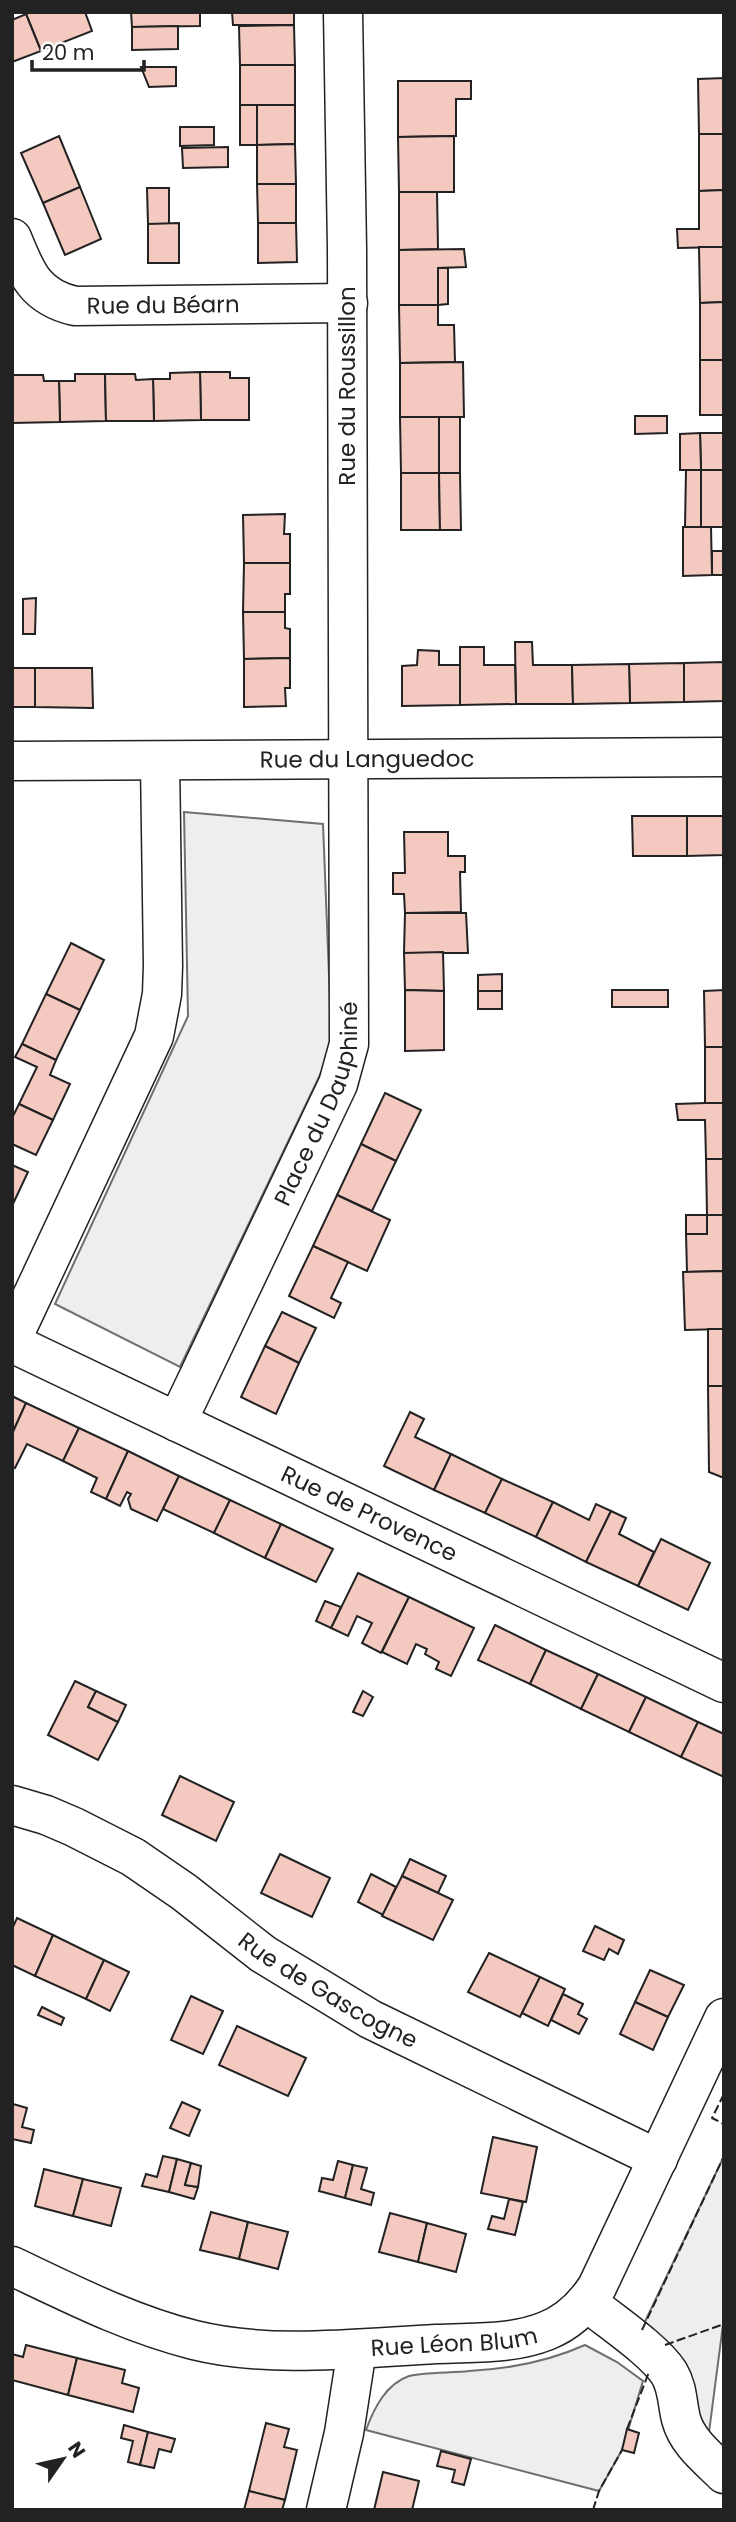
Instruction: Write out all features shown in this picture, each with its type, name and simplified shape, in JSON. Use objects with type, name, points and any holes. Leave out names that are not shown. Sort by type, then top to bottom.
[{"type":"street","name":"Rue du Roussillon","points":[[343,12],[348,303],[347,761]]},
{"type":"street","name":"Rue du Béarn","points":[[12,238],[24,269],[34,284],[60,303],[75,306],[348,303]]},
{"type":"street","name":"Rue du Languedoc","points":[[12,761],[724,757]]},
{"type":"street","points":[[12,1341],[154,1036],[162,994],[163,967],[160,761]]},
{"type":"street","name":"Place du Dauphiné","points":[[177,1422],[321,1121],[345,1063],[349,1044],[347,761]]},
{"type":"street","name":"Rue de Provence","points":[[12,1341],[724,1683]]},
{"type":"street","name":"Rue de Gascogne","points":[[12,1804],[55,1819],[133,1857],[184,1892],[263,1954],[360,2014],[657,2160]]},
{"type":"street","name":"Rue Léon Blum","points":[[12,2266],[135,2322],[196,2340],[268,2349],[506,2342],[547,2331],[576,2314],[597,2287],[724,2018]]},
{"type":"street","points":[[587,2302],[656,2358],[668,2372],[677,2391],[685,2430],[724,2474]]},
{"type":"street","points":[[326,2510],[344,2433],[357,2348]]},
{"type":"shaded area","points":[[184,812],[323,824],[332,1050],[180,1367],[55,1304],[188,1016]]},
{"type":"shaded area","points":[[724,2156],[724,2317],[708,2440],[641,2330]]},
{"type":"shaded area","points":[[585,2345],[617,2362],[643,2381],[622,2450],[599,2491],[366,2430],[377,2405],[387,2391],[409,2376],[514,2366],[557,2356]]},
{"type":"building","points":[[85,12],[92,31],[41,51],[26,14]]},
{"type":"building","points":[[131,12],[200,12],[200,26],[132,27]]},
{"type":"building","points":[[232,12],[294,12],[294,25],[233,25]]},
{"type":"building","points":[[26,14],[41,51],[12,62],[12,20]]},
{"type":"building","points":[[294,25],[295,65],[240,65],[239,26]]},
{"type":"building","points":[[178,26],[178,49],[132,50],[132,27]]},
{"type":"building","points":[[240,65],[295,65],[295,105],[240,105]]},
{"type":"building","points":[[141,67],[176,67],[176,86],[149,87]]},
{"type":"building","points":[[724,78],[724,134],[699,134],[698,79]]},
{"type":"building","points":[[398,81],[471,81],[471,99],[456,99],[456,136],[398,137]]},
{"type":"building","points":[[240,105],[257,105],[257,145],[240,145]]},
{"type":"building","points":[[257,105],[295,105],[295,144],[257,145]]},
{"type":"building","points":[[180,127],[214,127],[214,145],[180,146]]},
{"type":"building","points":[[699,134],[724,134],[724,190],[699,191]]},
{"type":"building","points":[[59,136],[80,187],[43,203],[21,153]]},
{"type":"building","points":[[454,136],[454,192],[399,192],[398,137]]},
{"type":"building","points":[[295,144],[296,184],[257,184],[257,145]]},
{"type":"building","points":[[228,147],[228,167],[183,168],[182,148]]},
{"type":"building","points":[[257,184],[296,184],[296,223],[258,223]]},
{"type":"building","points":[[80,187],[101,239],[65,255],[43,203]]},
{"type":"building","points":[[147,188],[169,188],[169,224],[148,224]]},
{"type":"building","points":[[724,190],[724,247],[678,248],[677,229],[699,229],[699,191]]},
{"type":"building","points":[[399,192],[437,192],[438,249],[399,250]]},
{"type":"building","points":[[179,223],[179,263],[148,263],[148,224]]},
{"type":"building","points":[[258,223],[296,223],[297,262],[258,263]]},
{"type":"building","points":[[699,247],[724,247],[724,302],[700,303]]},
{"type":"building","points":[[464,249],[466,267],[438,268],[438,305],[399,305],[399,250]]},
{"type":"building","points":[[438,268],[448,268],[448,304],[438,305]]},
{"type":"building","points":[[724,302],[724,360],[700,360],[700,303]]},
{"type":"building","points":[[399,305],[438,305],[438,325],[454,325],[455,362],[400,363]]},
{"type":"building","points":[[700,360],[724,360],[724,415],[700,415]]},
{"type":"building","points":[[463,362],[464,417],[400,417],[400,363]]},
{"type":"building","points":[[200,372],[230,372],[230,378],[249,378],[249,420],[201,420]]},
{"type":"building","points":[[200,372],[201,420],[154,421],[153,379],[170,379],[170,373]]},
{"type":"building","points":[[75,374],[105,374],[106,421],[60,422],[59,381],[75,381]]},
{"type":"building","points":[[105,374],[135,374],[136,380],[153,379],[154,421],[106,421]]},
{"type":"building","points":[[13,375],[43,375],[44,381],[59,381],[60,422],[12,423]]},
{"type":"building","points":[[635,416],[667,416],[667,433],[635,434]]},
{"type":"building","points":[[400,417],[439,417],[439,473],[401,473]]},
{"type":"building","points":[[439,417],[460,417],[460,473],[439,473]]},
{"type":"building","points":[[700,433],[724,433],[724,470],[701,470]]},
{"type":"building","points":[[700,433],[701,470],[680,470],[680,434]]},
{"type":"building","points":[[686,470],[701,470],[701,527],[685,527]]},
{"type":"building","points":[[701,470],[724,470],[724,527],[701,527]]},
{"type":"building","points":[[401,473],[439,473],[440,530],[401,530]]},
{"type":"building","points":[[439,473],[460,473],[461,530],[440,530]]},
{"type":"building","points":[[285,514],[284,534],[290,534],[290,563],[244,563],[243,515]]},
{"type":"building","points":[[683,527],[711,527],[712,575],[683,576]]},
{"type":"building","points":[[712,551],[724,551],[724,575],[712,575]]},
{"type":"building","points":[[244,563],[290,563],[290,594],[285,594],[285,612],[243,612]]},
{"type":"building","points":[[36,598],[35,634],[23,634],[23,599]]},
{"type":"building","points":[[243,612],[285,612],[285,628],[290,629],[290,658],[244,659]]},
{"type":"building","points":[[515,642],[532,642],[533,665],[572,665],[573,704],[516,704]]},
{"type":"building","points":[[460,647],[484,647],[484,665],[515,665],[516,704],[460,705]]},
{"type":"building","points":[[418,650],[439,651],[439,665],[460,665],[460,705],[402,706],[402,666],[417,665]]},
{"type":"building","points":[[290,658],[290,688],[285,688],[286,706],[244,707],[244,659]]},
{"type":"building","points":[[724,662],[724,701],[684,702],[684,663]]},
{"type":"building","points":[[684,663],[684,702],[630,703],[629,664]]},
{"type":"building","points":[[629,664],[630,703],[573,704],[572,665]]},
{"type":"building","points":[[12,668],[35,668],[35,707],[12,707]]},
{"type":"building","points":[[35,668],[92,668],[93,708],[35,707]]},
{"type":"building","points":[[632,816],[687,816],[687,856],[633,856]]},
{"type":"building","points":[[687,816],[724,816],[724,855],[687,856]]},
{"type":"building","points":[[404,832],[448,832],[448,856],[465,856],[465,872],[460,872],[461,912],[405,913],[404,894],[393,894],[393,873],[405,873]]},
{"type":"building","points":[[405,913],[466,913],[468,953],[404,953]]},
{"type":"building","points":[[71,943],[104,960],[80,1010],[46,994]]},
{"type":"building","points":[[443,952],[444,991],[405,990],[404,953]]},
{"type":"building","points":[[502,974],[502,991],[478,991],[478,975]]},
{"type":"building","points":[[405,990],[444,991],[444,1050],[405,1051]]},
{"type":"building","points":[[612,990],[668,990],[668,1007],[612,1007]]},
{"type":"building","points":[[724,990],[724,1047],[705,1047],[704,991]]},
{"type":"building","points":[[478,991],[502,991],[502,1009],[478,1009]]},
{"type":"building","points":[[46,994],[80,1010],[56,1060],[22,1044]]},
{"type":"building","points":[[22,1044],[56,1060],[50,1075],[70,1084],[53,1120],[19,1104],[37,1067],[15,1057]]},
{"type":"building","points":[[705,1047],[724,1047],[724,1103],[705,1103]]},
{"type":"building","points":[[385,1093],[421,1110],[396,1161],[361,1144]]},
{"type":"building","points":[[724,1103],[724,1159],[706,1159],[705,1120],[678,1120],[676,1104]]},
{"type":"building","points":[[19,1104],[53,1120],[36,1155],[12,1144],[12,1118]]},
{"type":"building","points":[[361,1144],[396,1161],[372,1211],[337,1195]]},
{"type":"building","points":[[706,1159],[724,1159],[724,1215],[707,1215]]},
{"type":"building","points":[[12,1165],[28,1172],[12,1206]]},
{"type":"building","points":[[337,1195],[390,1220],[367,1271],[313,1246]]},
{"type":"building","points":[[686,1215],[707,1215],[707,1234],[686,1234]]},
{"type":"building","points":[[707,1215],[724,1215],[724,1271],[687,1272],[686,1234],[707,1234]]},
{"type":"building","points":[[313,1246],[348,1262],[331,1298],[341,1303],[334,1318],[289,1296]]},
{"type":"building","points":[[724,1271],[724,1329],[685,1330],[683,1272]]},
{"type":"building","points":[[282,1312],[316,1328],[299,1363],[265,1346]]},
{"type":"building","points":[[708,1329],[724,1329],[724,1386],[708,1386]]},
{"type":"building","points":[[265,1346],[299,1363],[276,1414],[241,1397]]},
{"type":"building","points":[[708,1386],[724,1386],[724,1478],[709,1472]]},
{"type":"building","points":[[12,1396],[26,1403],[12,1434]]},
{"type":"building","points":[[26,1403],[79,1428],[63,1461],[27,1444],[15,1468],[12,1467],[12,1434]]},
{"type":"building","points":[[410,1412],[424,1419],[415,1437],[451,1454],[434,1490],[384,1466]]},
{"type":"building","points":[[79,1428],[128,1451],[106,1499],[91,1492],[97,1478],[63,1461]]},
{"type":"building","points":[[128,1451],[179,1476],[157,1521],[131,1509],[128,1499],[131,1494],[127,1492],[120,1506],[106,1499]]},
{"type":"building","points":[[451,1454],[502,1479],[485,1513],[434,1490]]},
{"type":"building","points":[[179,1476],[230,1500],[214,1533],[163,1509]]},
{"type":"building","points":[[502,1479],[553,1502],[536,1537],[485,1513]]},
{"type":"building","points":[[230,1500],[281,1524],[265,1558],[214,1533]]},
{"type":"building","points":[[553,1502],[589,1520],[596,1504],[611,1511],[586,1562],[536,1537]]},
{"type":"building","points":[[611,1511],[626,1518],[619,1534],[654,1552],[638,1586],[586,1562]]},
{"type":"building","points":[[281,1524],[333,1549],[316,1582],[265,1558]]},
{"type":"building","points":[[661,1539],[710,1563],[688,1610],[638,1586]]},
{"type":"building","points":[[358,1573],[409,1597],[381,1653],[362,1643],[372,1623],[357,1616],[348,1636],[331,1628]]},
{"type":"building","points":[[409,1597],[474,1628],[451,1676],[436,1669],[439,1662],[425,1654],[427,1649],[416,1644],[407,1664],[382,1652]]},
{"type":"building","points":[[325,1601],[341,1607],[331,1628],[316,1621]]},
{"type":"building","points":[[495,1625],[546,1650],[530,1684],[478,1660]]},
{"type":"building","points":[[546,1650],[598,1674],[581,1709],[530,1684]]},
{"type":"building","points":[[598,1674],[646,1697],[629,1732],[581,1709]]},
{"type":"building","points":[[75,1681],[96,1691],[88,1707],[118,1722],[98,1760],[48,1735]]},
{"type":"building","points":[[96,1691],[126,1705],[118,1722],[88,1707]]},
{"type":"building","points":[[363,1691],[373,1697],[363,1716],[353,1712]]},
{"type":"building","points":[[646,1697],[698,1722],[681,1757],[629,1732]]},
{"type":"building","points":[[698,1722],[724,1734],[724,1777],[681,1757]]},
{"type":"building","points":[[180,1776],[234,1802],[216,1841],[162,1815]]},
{"type":"building","points":[[280,1854],[330,1878],[312,1917],[261,1893]]},
{"type":"building","points":[[410,1859],[446,1876],[438,1893],[402,1876]]},
{"type":"building","points":[[371,1874],[396,1887],[383,1915],[358,1902]]},
{"type":"building","points":[[402,1876],[453,1900],[433,1940],[382,1916]]},
{"type":"building","points":[[17,1918],[53,1935],[35,1976],[12,1965],[12,1929]]},
{"type":"building","points":[[595,1926],[624,1940],[618,1954],[609,1949],[604,1960],[583,1951]]},
{"type":"building","points":[[53,1935],[104,1960],[86,1999],[35,1976]]},
{"type":"building","points":[[489,1953],[540,1977],[520,2017],[468,1992]]},
{"type":"building","points":[[104,1960],[129,1972],[110,2011],[86,1999]]},
{"type":"building","points":[[650,1970],[684,1985],[668,2017],[635,2002]]},
{"type":"building","points":[[540,1977],[565,1989],[548,2026],[522,2013]]},
{"type":"building","points":[[563,1994],[583,2004],[578,2014],[587,2019],[579,2034],[551,2020]]},
{"type":"building","points":[[191,1996],[223,2011],[203,2054],[171,2040]]},
{"type":"building","points":[[635,2002],[668,2017],[653,2050],[620,2034]]},
{"type":"building","points":[[42,2007],[64,2018],[61,2025],[38,2015]]},
{"type":"building","points":[[237,2026],[306,2058],[288,2096],[219,2065]]},
{"type":"building","points":[[182,2102],[200,2110],[189,2136],[170,2128]]},
{"type":"building","points":[[13,2104],[27,2108],[22,2127],[34,2130],[31,2143],[12,2139]]},
{"type":"building","points":[[493,2137],[537,2147],[526,2202],[481,2193]]},
{"type":"building","points":[[163,2156],[177,2159],[169,2192],[142,2186],[146,2174],[157,2177]]},
{"type":"building","points":[[177,2159],[191,2163],[185,2185],[198,2187],[194,2199],[169,2192]]},
{"type":"building","points":[[338,2161],[353,2165],[345,2198],[319,2191],[322,2178],[333,2180]]},
{"type":"building","points":[[191,2163],[201,2166],[198,2187],[185,2185]]},
{"type":"building","points":[[353,2165],[367,2168],[361,2189],[374,2193],[371,2205],[345,2198]]},
{"type":"building","points":[[44,2169],[83,2179],[73,2216],[35,2206]]},
{"type":"building","points":[[83,2179],[121,2188],[111,2226],[73,2216]]},
{"type":"building","points":[[509,2199],[523,2202],[515,2235],[488,2229],[492,2216],[504,2219]]},
{"type":"building","points":[[211,2212],[248,2222],[239,2259],[200,2250]]},
{"type":"building","points":[[390,2213],[427,2223],[418,2262],[379,2252]]},
{"type":"building","points":[[248,2222],[288,2232],[278,2269],[239,2259]]},
{"type":"building","points":[[427,2223],[466,2234],[456,2272],[418,2262]]},
{"type":"building","points":[[26,2345],[77,2358],[68,2395],[12,2380],[12,2354],[23,2357]]},
{"type":"building","points":[[77,2358],[125,2370],[122,2383],[139,2388],[133,2412],[68,2395]]},
{"type":"building","points":[[266,2423],[289,2429],[284,2447],[297,2450],[285,2500],[249,2491]]},
{"type":"building","points":[[124,2425],[148,2432],[140,2465],[128,2462],[133,2441],[121,2438]]},
{"type":"building","points":[[627,2429],[639,2433],[634,2453],[622,2450]]},
{"type":"building","points":[[148,2432],[175,2439],[171,2452],[159,2449],[154,2468],[140,2465]]},
{"type":"building","points":[[441,2451],[471,2459],[464,2485],[452,2482],[455,2470],[437,2466]]},
{"type":"building","points":[[383,2472],[419,2481],[412,2510],[374,2510]]},
{"type":"building","points":[[249,2491],[285,2500],[282,2510],[244,2510]]},
{"type":"fence","points":[[724,2094],[712,2118],[724,2124]]},
{"type":"fence","points":[[642,2330],[724,2156]]},
{"type":"fence","points":[[665,2345],[724,2324]]},
{"type":"fence","points":[[627,2429],[649,2372]]},
{"type":"fence","points":[[593,2510],[599,2491],[622,2450]]}]
